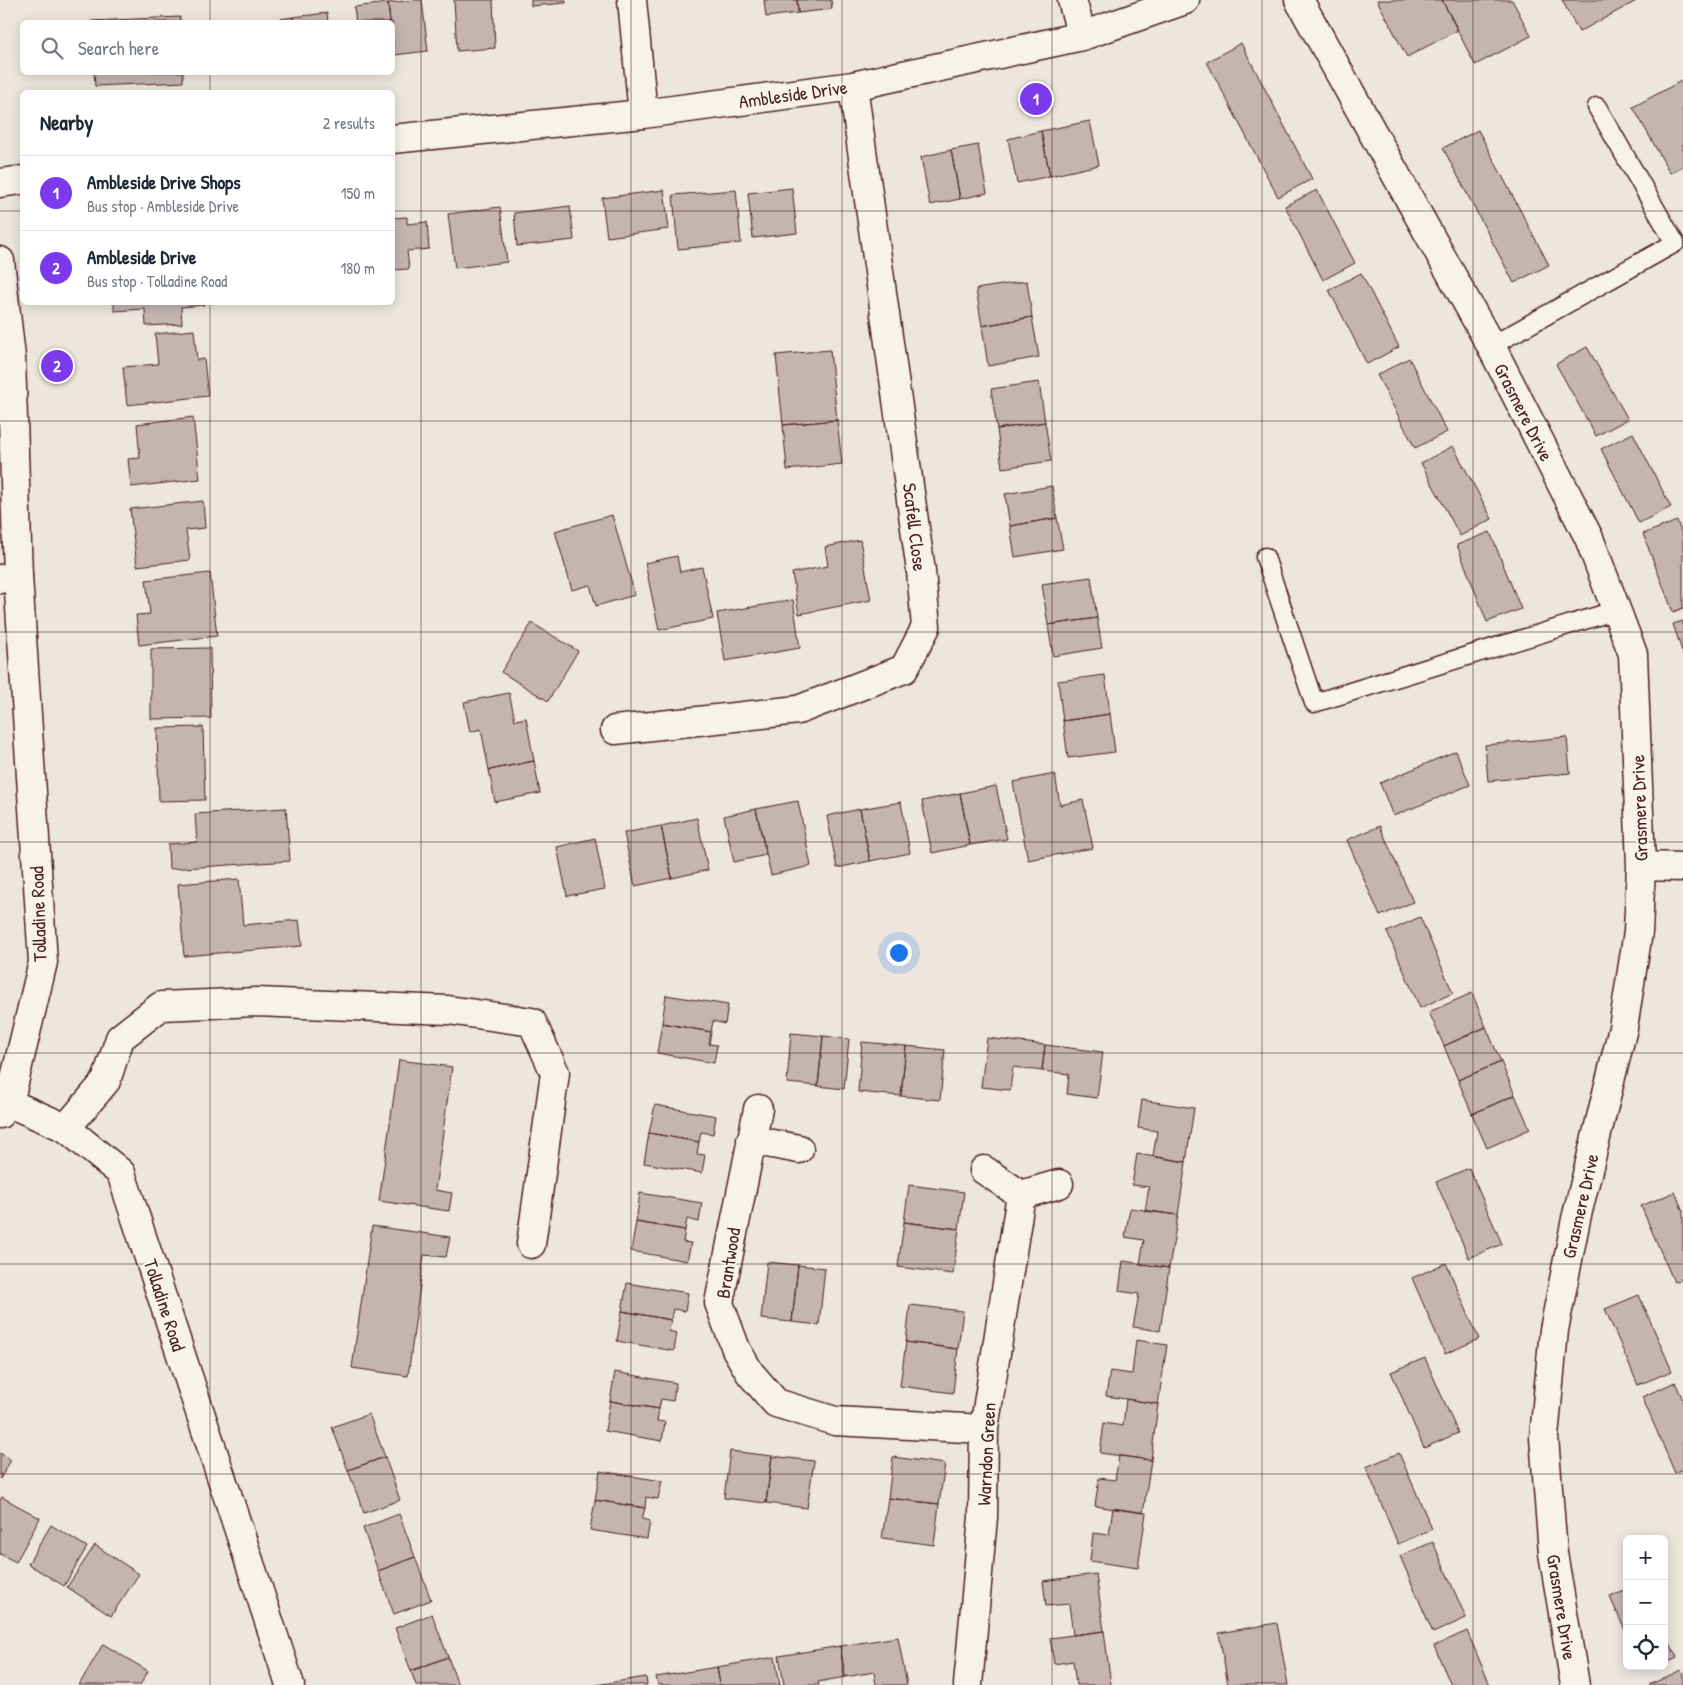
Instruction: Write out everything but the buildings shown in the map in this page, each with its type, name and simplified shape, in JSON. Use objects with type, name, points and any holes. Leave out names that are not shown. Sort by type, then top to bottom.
[{"type":"street","points":[[632,0],[643,114]]},
{"type":"street","points":[[1072,0],[1082,36]]},
{"type":"street","name":"Ambleside Drive","points":[[395,139],[643,114],[853,86],[1082,36],[1185,0]]},
{"type":"street","name":"Grasmere Drive","points":[[1299,0],[1491,346],[1589,538],[1633,654],[1641,866],[1638,932],[1623,1028],[1576,1219],[1554,1330],[1544,1437],[1553,1553],[1575,1685]]},
{"type":"street","name":"Scafell Close","points":[[615,730],[798,710],[904,670],[926,627],[912,502],[853,86]]},
{"type":"street","points":[[0,183],[20,180]]},
{"type":"street","name":"Tolladine Road","points":[[0,261],[11,357],[9,578],[43,962],[4,1108],[66,1128],[122,1174],[290,1685]]},
{"type":"street","points":[[1641,866],[1683,867]]},
{"type":"street","points":[[66,1128],[106,1081],[120,1038],[161,1006],[257,1002],[448,1010],[532,1022],[554,1073],[531,1244]]},
{"type":"street","name":"Brantwood","points":[[758,1109],[719,1303],[736,1349],[750,1373],[776,1403],[835,1421],[984,1430]]},
{"type":"street","points":[[751,1140],[799,1150]]},
{"type":"street","points":[[984,1170],[1021,1195],[1058,1184]]},
{"type":"street","name":"Warndon Green","points":[[968,1685],[983,1518],[984,1430],[1021,1195]]},
{"type":"lane","points":[[1491,346],[1675,243],[1597,107]]},
{"type":"lane","points":[[1265,557],[1314,703],[1617,610]]},
{"type":"place","name":"Ambleside Drive Shops","points":[[1036,99]]},
{"type":"place","name":"Ambleside Drive","points":[[57,366]]}]
